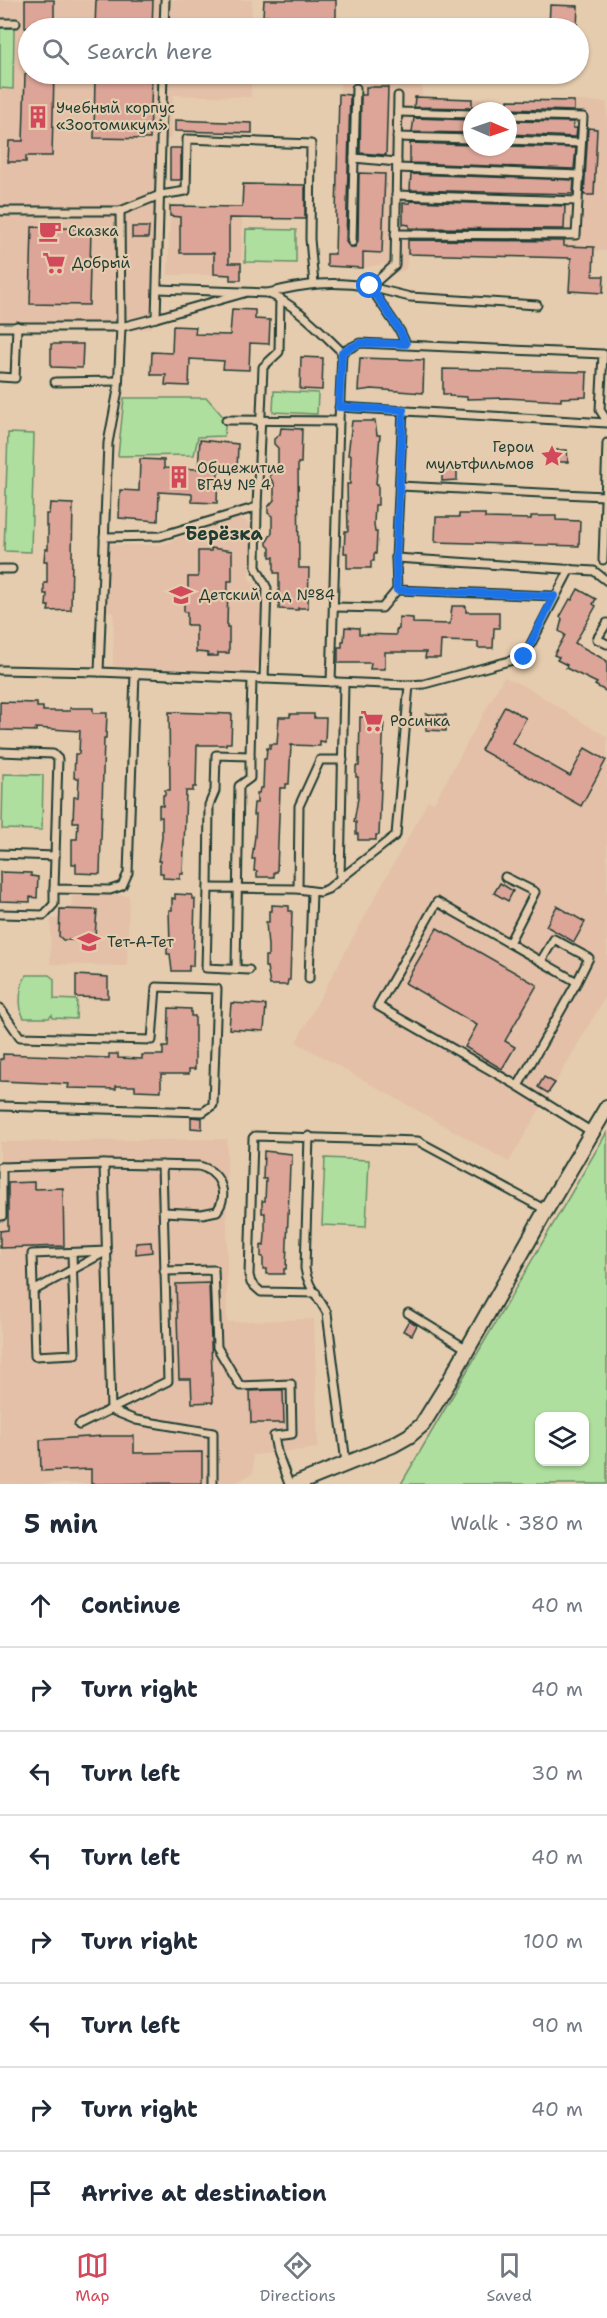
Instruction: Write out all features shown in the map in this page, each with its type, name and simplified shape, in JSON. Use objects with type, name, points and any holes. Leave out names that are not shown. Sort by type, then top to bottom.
[{"type":"street","points":[[296,1484],[393,1444],[415,1432],[422,1425],[607,1107]]},
{"type":"lane","points":[[164,18],[165,0]]},
{"type":"lane","points":[[0,23],[16,23]]},
{"type":"lane","points":[[156,318],[163,84]]},
{"type":"lane","points":[[352,242],[356,88]]},
{"type":"lane","points":[[370,286],[395,265],[398,96]]},
{"type":"lane","points":[[398,112],[463,114]]},
{"type":"lane","points":[[395,234],[576,235],[583,117],[517,115]]},
{"type":"lane","points":[[398,137],[463,139]]},
{"type":"lane","points":[[0,211],[120,211],[160,195],[186,191],[187,140],[311,144],[310,239],[314,284]]},
{"type":"lane","points":[[517,140],[581,143]]},
{"type":"lane","points":[[354,158],[397,165],[580,175]]},
{"type":"lane","points":[[396,195],[578,201]]},
{"type":"lane","points":[[99,672],[108,443],[118,381],[121,327],[120,211]]},
{"type":"lane","points":[[267,293],[314,284],[344,282],[370,286],[410,297],[537,305]]},
{"type":"lane","points":[[370,286],[406,344]]},
{"type":"lane","points":[[158,290],[267,293],[280,298],[307,317],[342,352],[331,682]]},
{"type":"lane","points":[[0,327],[121,327],[249,291]]},
{"type":"lane","points":[[264,679],[267,588],[256,567],[260,419],[263,367],[279,352],[280,298]]},
{"type":"lane","points":[[0,377],[15,378],[16,326]]},
{"type":"lane","points":[[342,352],[360,343],[603,354],[600,410],[607,422]]},
{"type":"lane","points":[[55,382],[118,381]]},
{"type":"lane","points":[[339,407],[607,422]]},
{"type":"lane","points":[[334,607],[382,608],[397,590],[396,558],[403,410]]},
{"type":"lane","points":[[226,420],[339,421]]},
{"type":"lane","points":[[594,571],[605,560],[604,496],[607,443]]},
{"type":"lane","points":[[399,486],[604,496]]},
{"type":"lane","points":[[104,537],[160,536],[257,507]]},
{"type":"lane","points":[[396,558],[594,571],[607,581]]},
{"type":"lane","points":[[0,569],[12,569]]},
{"type":"lane","points":[[0,670],[424,684],[524,657],[570,569]]},
{"type":"lane","points":[[397,590],[554,596]]},
{"type":"lane","points":[[607,622],[597,639],[607,644]]},
{"type":"lane","points":[[54,889],[110,890],[122,886],[126,878],[135,673]]},
{"type":"lane","points":[[236,969],[239,786],[250,778],[252,679]]},
{"type":"lane","points":[[340,879],[344,683]]},
{"type":"lane","points":[[208,888],[298,889],[312,892],[328,889],[396,835],[409,685]]},
{"type":"lane","points":[[0,752],[53,754],[57,759],[54,904],[44,915],[0,914]]},
{"type":"lane","points":[[249,970],[206,968],[209,805],[215,791],[216,755],[250,756]]},
{"type":"lane","points":[[298,889],[299,807],[320,760],[343,760]]},
{"type":"lane","points":[[0,854],[55,856]]},
{"type":"lane","points":[[505,877],[535,892],[509,943]]},
{"type":"lane","points":[[309,979],[312,892]]},
{"type":"lane","points":[[577,982],[437,902],[378,1006],[518,1086],[592,1132]]},
{"type":"lane","points":[[518,1086],[590,958],[554,939],[541,961]]},
{"type":"lane","points":[[0,1008],[20,1037],[152,1040],[156,987],[217,989],[213,1105],[203,1112],[0,1106]]},
{"type":"lane","points":[[316,1293],[261,1292],[256,1290],[251,1283],[249,1275],[254,1138],[261,1134],[418,1141],[546,1210]]},
{"type":"lane","points":[[309,1136],[305,1268],[307,1282],[327,1312],[346,1463]]},
{"type":"lane","points":[[104,1164],[111,1410]]},
{"type":"lane","points":[[0,1216],[2,1216],[1,1167],[104,1164],[199,1166],[208,1168],[220,1182],[223,1190],[220,1206],[211,1214],[164,1212]]},
{"type":"lane","points":[[79,1425],[168,1380],[162,1165]]},
{"type":"lane","points":[[72,1253],[75,1354],[35,1356],[32,1254],[106,1251]]},
{"type":"lane","points":[[33,1292],[106,1251]]},
{"type":"lane","points":[[164,1271],[214,1270],[217,1347],[240,1386],[291,1384],[292,1434],[274,1436],[277,1452],[289,1484]]},
{"type":"lane","points":[[408,1313],[467,1349]]},
{"type":"lane","points":[[111,1410],[136,1420],[213,1433],[213,1484]]},
{"type":"shaded area","points":[[0,0],[252,0],[251,18],[18,18],[18,84],[251,84],[251,97],[173,95],[171,139],[157,139],[155,187],[158,289],[152,328],[108,333],[0,331]]},
{"type":"shaded area","points":[[340,84],[422,85],[422,97],[607,102],[607,251],[594,251],[593,259],[408,254],[406,269],[390,276],[384,264],[363,268],[327,266],[327,254],[335,253]]},
{"type":"shaded area","points":[[170,216],[242,218],[241,280],[230,280],[230,275],[168,275]]},
{"type":"shaded area","name":"Детский сад №84","points":[[238,516],[252,526],[249,578],[262,592],[259,662],[255,671],[248,673],[113,666],[114,613],[106,610],[101,599],[103,545],[161,545]]},
{"type":"shaded area","points":[[504,677],[528,688],[607,737],[607,994],[509,1162],[296,1042],[428,801],[434,803]]},
{"type":"shaded area","name":"Тет-А-Тет","points":[[72,894],[129,895],[127,966],[50,964],[51,919],[58,919],[59,907],[72,907]]},
{"type":"shaded area","points":[[227,1139],[227,1322],[314,1319],[318,1448],[253,1455],[253,1473],[234,1484],[0,1484],[0,1142]]},
{"type":"green space","points":[[0,28],[14,28],[13,89],[0,88]]},
{"type":"green space","points":[[246,229],[296,230],[296,263],[245,262]]},
{"type":"green space","points":[[274,391],[318,393],[317,414],[273,412]]},
{"type":"green space","points":[[124,398],[207,398],[226,420],[224,436],[198,437],[194,455],[118,456]]},
{"type":"green space","points":[[8,433],[34,434],[31,552],[4,551]]},
{"type":"green space","points":[[3,774],[43,775],[42,830],[2,829]]},
{"type":"green space","points":[[27,975],[49,975],[54,979],[54,999],[77,1000],[76,1019],[53,1018],[52,1015],[49,1018],[24,1018],[20,996],[22,984]]},
{"type":"green space","points":[[607,1132],[607,1484],[401,1484]]},
{"type":"green space","points":[[325,1158],[369,1160],[366,1227],[322,1225]]},
{"type":"building","points":[[25,0],[54,0],[54,18],[25,18]]},
{"type":"building","points":[[96,0],[153,0],[152,18],[95,18]]},
{"type":"building","points":[[264,0],[336,0],[336,18],[263,16]]},
{"type":"building","points":[[550,5],[578,6],[577,18],[549,18]]},
{"type":"building","name":"Учебный корпус «Зоотомикум»","points":[[25,84],[54,84],[52,156],[26,156],[26,162],[8,162],[9,141],[23,141]]},
{"type":"building","points":[[95,84],[152,84],[150,139],[94,138]]},
{"type":"building","points":[[366,87],[388,87],[386,155],[360,153],[361,95],[366,95]]},
{"type":"building","points":[[339,94],[350,95],[346,242],[350,247],[355,247],[358,242],[359,173],[385,174],[382,253],[363,252],[363,268],[327,266],[327,254],[335,254]]},
{"type":"building","points":[[415,97],[472,99],[472,102],[463,102],[463,108],[414,107]]},
{"type":"building","points":[[508,100],[574,101],[574,111],[517,109],[517,102],[508,102]]},
{"type":"building","points":[[414,118],[463,120],[463,133],[412,132]]},
{"type":"building","points":[[175,120],[252,123],[252,133],[175,131]]},
{"type":"building","points":[[517,121],[574,122],[573,128],[577,128],[576,137],[517,134]]},
{"type":"building","points":[[588,128],[597,129],[594,195],[584,195]]},
{"type":"building","points":[[410,143],[463,145],[463,156],[517,156],[517,146],[576,148],[574,169],[410,163]]},
{"type":"building","points":[[170,148],[181,148],[181,180],[170,180]]},
{"type":"building","points":[[411,174],[574,180],[573,194],[410,190]]},
{"type":"building","points":[[243,184],[305,185],[305,219],[229,218],[229,263],[241,263],[241,280],[230,280],[230,275],[214,274],[214,253],[180,253],[180,217],[170,216],[170,206],[242,207]]},
{"type":"building","points":[[410,201],[565,206],[564,229],[409,228],[409,225],[403,224],[403,203],[410,203]]},
{"type":"building","points":[[32,227],[91,229],[89,305],[30,304]]},
{"type":"building","points":[[132,227],[149,227],[148,238],[132,238]]},
{"type":"building","points":[[408,240],[564,241],[564,246],[594,247],[593,276],[604,276],[603,293],[569,291],[571,258],[408,254]]},
{"type":"building","points":[[232,309],[255,310],[255,319],[270,320],[269,344],[250,343],[249,370],[223,369],[224,361],[190,359],[189,386],[165,385],[166,375],[151,375],[152,352],[172,353],[173,326],[196,327],[195,334],[230,335]]},
{"type":"building","points":[[51,344],[83,344],[82,368],[51,367]]},
{"type":"building","points":[[301,357],[323,358],[322,390],[300,389]]},
{"type":"building","points":[[360,358],[424,360],[423,393],[372,389],[358,391]]},
{"type":"building","points":[[443,369],[587,372],[586,397],[561,398],[561,401],[506,398],[467,399],[467,397],[449,396],[449,394],[443,394]]},
{"type":"building","points":[[352,421],[375,421],[377,435],[380,435],[376,484],[378,484],[378,505],[375,505],[374,524],[375,532],[377,532],[376,554],[374,554],[374,561],[371,561],[371,568],[347,568],[347,553],[344,553],[345,531],[348,531],[347,484],[350,484],[351,455],[348,455]]},
{"type":"building","points":[[281,428],[302,429],[301,463],[298,463],[299,568],[309,568],[308,608],[298,608],[298,610],[279,609],[279,573],[274,573],[274,557],[270,557],[270,548],[267,545],[272,533],[272,516],[268,513],[268,507],[274,500],[274,483],[270,474],[278,467],[278,448],[274,444],[274,439],[280,434]]},
{"type":"building","name":"Общежитие ВГАУ № 4","points":[[200,440],[238,444],[237,472],[218,471],[217,503],[192,502],[192,494],[159,492],[158,521],[119,518],[120,490],[139,491],[140,459],[164,460],[164,468],[198,469]]},
{"type":"building","points":[[552,450],[567,450],[568,462],[553,462]]},
{"type":"building","points":[[457,469],[457,480],[442,481],[442,470]]},
{"type":"building","points":[[50,503],[73,504],[71,610],[48,611],[49,606],[46,606],[47,594],[44,594],[44,583],[47,583],[47,561],[44,561],[45,549],[48,549],[46,514],[49,514]]},
{"type":"building","points":[[459,514],[485,514],[485,518],[531,519],[531,516],[556,516],[556,520],[580,521],[579,546],[435,542],[436,517],[459,517]]},
{"type":"building","points":[[211,548],[232,551],[232,581],[228,581],[229,653],[218,653],[218,656],[196,652],[196,625],[187,625],[187,612],[184,612],[184,590],[188,590],[188,577],[198,577],[198,551],[211,551]]},
{"type":"building","points":[[578,589],[596,599],[593,604],[596,606],[575,643],[607,661],[607,692],[595,685],[597,683],[566,668],[567,665],[557,660],[559,657],[554,655],[565,635],[559,631],[562,619],[560,617]]},
{"type":"building","points":[[452,606],[466,606],[466,612],[499,612],[499,628],[494,628],[493,648],[478,648],[478,642],[441,641],[440,658],[425,658],[426,652],[385,652],[385,669],[370,669],[371,663],[338,663],[338,647],[342,647],[345,627],[359,628],[359,634],[396,635],[396,630],[399,629],[399,617],[413,618],[413,623],[450,624]]},
{"type":"building","points":[[0,702],[37,703],[37,707],[43,707],[43,711],[93,708],[93,713],[107,713],[106,738],[104,738],[100,874],[76,873],[76,864],[72,864],[72,839],[77,839],[78,822],[73,822],[74,797],[78,797],[79,778],[74,778],[75,754],[79,754],[80,731],[36,728],[36,731],[0,730]]},
{"type":"building","points":[[505,706],[526,718],[512,743],[570,776],[585,748],[606,760],[581,806],[481,750]]},
{"type":"building","points":[[169,712],[232,714],[231,743],[197,745],[196,787],[193,787],[193,791],[186,791],[183,874],[180,874],[180,879],[163,878],[163,873],[160,873],[160,861],[158,861],[162,838],[162,817],[159,817],[159,805],[163,806],[165,790],[170,790]]},
{"type":"building","points":[[290,714],[314,714],[314,718],[326,718],[325,742],[320,741],[320,746],[291,745],[289,784],[286,784],[286,788],[280,788],[277,872],[274,872],[274,877],[257,877],[257,871],[254,871],[255,859],[252,859],[256,815],[253,815],[254,803],[257,803],[257,793],[260,788],[263,788],[264,759],[266,759],[267,748],[270,748],[270,744],[277,744],[279,717],[290,717]]},
{"type":"building","points":[[426,714],[446,715],[446,731],[426,730]]},
{"type":"building","points":[[360,717],[384,717],[379,835],[376,835],[376,840],[358,840],[356,822],[354,822],[358,798],[356,766],[359,766]]},
{"type":"building","points":[[0,872],[31,873],[31,876],[38,877],[37,898],[30,897],[30,902],[0,901]]},
{"type":"building","points":[[500,883],[513,891],[508,901],[494,893]]},
{"type":"building","points":[[175,894],[192,895],[192,899],[195,899],[193,966],[189,966],[189,971],[172,971],[170,954],[167,954],[167,945],[170,945],[169,910],[172,910],[172,898],[175,899]]},
{"type":"building","points":[[272,905],[289,906],[289,911],[292,911],[290,980],[287,985],[270,985],[267,967],[265,967],[265,956],[268,956],[266,922],[269,922],[269,911],[272,911]]},
{"type":"building","points":[[557,906],[585,922],[574,942],[546,926]]},
{"type":"building","points":[[60,909],[97,910],[95,936],[91,940],[63,940],[59,936]]},
{"type":"building","points":[[437,928],[537,985],[505,1041],[515,1047],[502,1069],[465,1047],[477,1025],[405,983]]},
{"type":"building","points":[[76,975],[108,977],[108,998],[76,997]]},
{"type":"building","points":[[231,1003],[266,1005],[264,1031],[229,1029]]},
{"type":"building","points":[[169,1008],[191,1009],[191,1016],[195,1016],[195,1069],[189,1069],[189,1074],[161,1074],[161,1091],[135,1090],[135,1086],[116,1086],[116,1089],[68,1088],[69,1084],[0,1081],[0,1059],[3,1059],[3,1054],[109,1058],[109,1054],[118,1054],[118,1058],[142,1059],[142,1055],[163,1055],[163,1047],[168,1047]]},
{"type":"building","points":[[544,1077],[555,1083],[548,1093],[538,1087]]},
{"type":"building","points":[[191,1117],[202,1118],[202,1129],[191,1128]]},
{"type":"building","points":[[264,1151],[292,1154],[284,1274],[266,1274],[266,1269],[263,1269],[263,1257],[261,1257],[261,1245],[264,1246],[265,1234],[265,1213],[262,1213],[266,1179],[263,1179]]},
{"type":"building","points":[[34,1182],[34,1189],[63,1188],[64,1246],[0,1248],[0,1231],[8,1230],[8,1183]]},
{"type":"building","points":[[151,1242],[152,1252],[136,1254],[136,1243]]},
{"type":"building","points":[[209,1283],[213,1402],[192,1403],[191,1379],[179,1379],[176,1284]]},
{"type":"building","points":[[409,1320],[417,1325],[412,1335],[403,1331]]},
{"type":"building","points":[[283,1390],[284,1423],[251,1423],[250,1391]]},
{"type":"building","points":[[134,1436],[134,1453],[202,1452],[202,1483],[91,1484],[91,1469],[41,1471],[40,1440]]},
{"type":"place","name":"Учебный корпус «Зоотомикум»","points":[[38,117]]},
{"type":"place","name":"Сказка","points":[[50,231]]},
{"type":"place","name":"Добрый","points":[[54,263]]},
{"type":"place","name":"Герои мультфильмов","points":[[552,456]]},
{"type":"place","name":"Общежитие ВГАУ № 4","points":[[179,477]]},
{"type":"place","name":"Детский сад №84","points":[[181,595]]},
{"type":"place","name":"Росинка","points":[[372,721]]},
{"type":"place","name":"Тет-А-Тет","points":[[89,942]]},
{"type":"district","name":"Берёзка","points":[[224,534]]},
{"type":"route","points":[[370,286],[406,344],[360,343],[342,352],[339,407],[403,410],[396,558],[397,590],[554,596],[524,657]]}]
